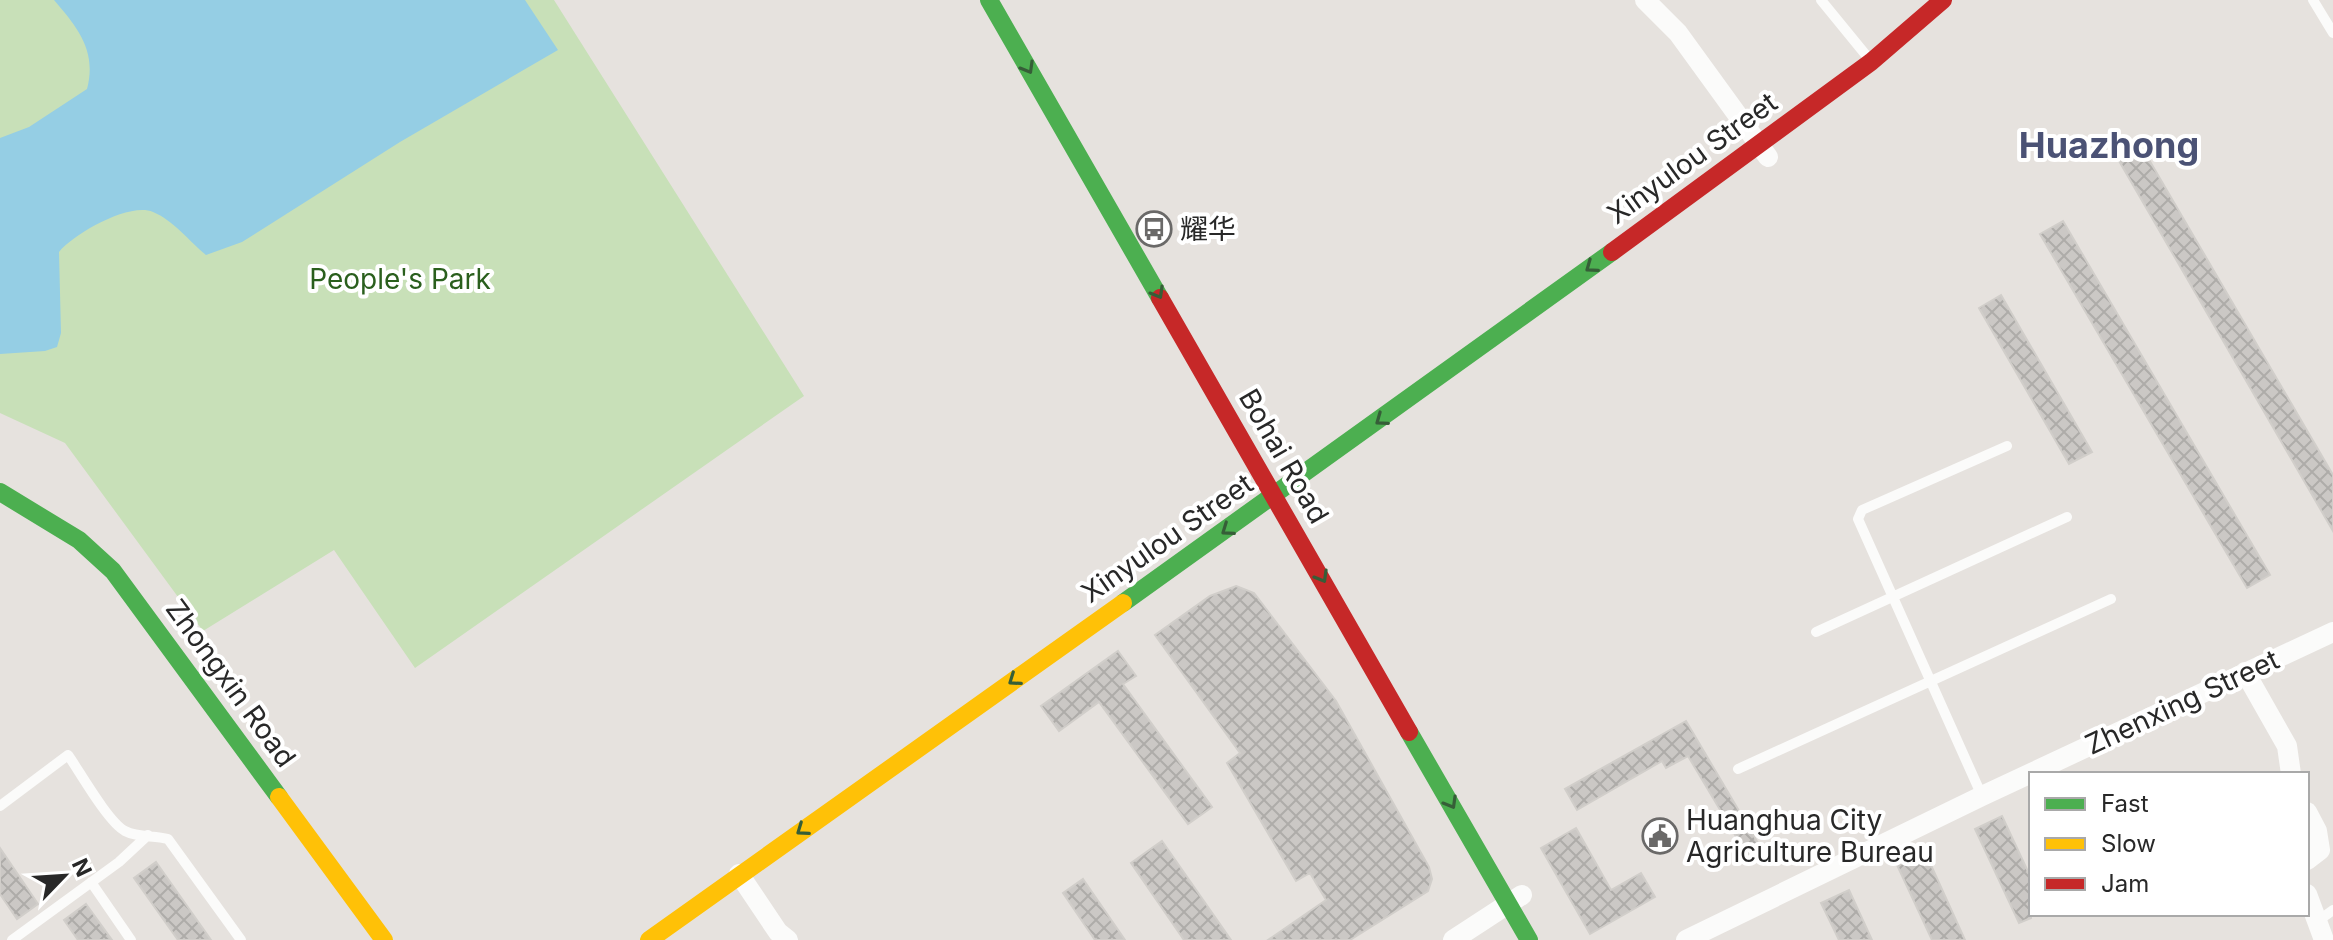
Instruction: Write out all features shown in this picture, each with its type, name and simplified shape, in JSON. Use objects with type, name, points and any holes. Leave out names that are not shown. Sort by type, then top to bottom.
[{"type":"street","name":"Bohai Road","points":[[989,0],[1287,497],[1516,900],[1548,940]]},
{"type":"street","points":[[1008,0],[1192,315]]},
{"type":"street","points":[[1645,0],[1678,33],[1764,151]]},
{"type":"street","name":"Xinyulou Street","points":[[1874,66],[1943,0]]},
{"type":"street","name":"Xinyulou Street","points":[[649,940],[744,881],[1287,497],[1764,151],[1957,0]]},
{"type":"street","name":"Bohai Road","points":[[1277,462],[1287,497]]},
{"type":"street","name":"Zhongxin Road","points":[[0,492],[79,540],[113,571],[384,940]]},
{"type":"street","name":"Bohai Road","points":[[1337,568],[1516,900],[1529,940]]},
{"type":"street","name":"Zhenxing Street","points":[[2033,772],[2333,632]]},
{"type":"street","points":[[2245,672],[2287,746],[2291,772]]},
{"type":"street","name":"Zhenxing Street","points":[[1686,940],[2029,774]]},
{"type":"street","points":[[2309,816],[2317,831],[2320,850],[2309,858]]},
{"type":"street","name":"Xinyulou Street","points":[[675,940],[744,881]]},
{"type":"street","points":[[744,881],[778,932],[788,940]]},
{"type":"street","points":[[1453,940],[1516,900]]},
{"type":"street","points":[[2309,900],[2320,932]]},
{"type":"lane","points":[[1821,0],[1874,66]]},
{"type":"lane","points":[[2313,0],[2333,33]]},
{"type":"lane","points":[[1982,796],[1858,519],[1862,510],[2007,446]]},
{"type":"lane","points":[[1816,632],[2067,517]]},
{"type":"lane","points":[[1738,769],[2111,599]]},
{"type":"lane","points":[[0,806],[68,755],[121,829],[137,836],[149,834],[168,839],[241,940]]},
{"type":"lane","points":[[16,939],[149,834]]},
{"type":"lane","points":[[91,882],[131,940]]},
{"type":"lane","points":[[2320,932],[2333,910]]},
{"type":"green space","name":"People's Park","points":[[0,0],[554,0],[804,396],[415,668],[334,550],[203,631],[65,443],[0,413]]},
{"type":"water","points":[[54,0],[525,0],[558,50],[400,142],[242,242],[206,255],[167,220],[143,210],[117,216],[89,229],[59,252],[61,333],[57,347],[45,351],[0,354],[0,138],[29,127],[87,89],[89,63],[83,41]]},
{"type":"building","points":[[2141,146],[2333,475],[2333,531],[2118,159]]},
{"type":"building","points":[[2063,221],[2270,575],[2247,588],[2040,234]]},
{"type":"building","points":[[2001,295],[2092,452],[2069,464],[1979,308]]},
{"type":"building","points":[[1236,586],[1254,593],[1336,701],[1429,867],[1432,879],[1428,891],[1350,940],[1268,940],[1326,900],[1310,873],[1296,881],[1227,763],[1240,753],[1155,635],[1210,596]]},
{"type":"building","points":[[1118,651],[1136,676],[1123,684],[1212,807],[1188,824],[1099,702],[1059,731],[1041,706]]},
{"type":"building","points":[[1686,721],[1761,848],[1747,855],[1688,756],[1666,768],[1662,761],[1577,810],[1565,789]]},
{"type":"building","points":[[2002,816],[2029,874],[2031,918],[2019,923],[1975,829]]},
{"type":"building","points":[[1576,828],[1611,890],[1641,873],[1655,897],[1590,934],[1541,848]]},
{"type":"building","points":[[1162,841],[1231,940],[1184,940],[1131,863]]},
{"type":"building","points":[[0,848],[38,904],[17,919],[0,894]]},
{"type":"building","points":[[1925,852],[1965,940],[1932,940],[1897,865]]},
{"type":"building","points":[[156,862],[211,940],[178,940],[134,878]]},
{"type":"building","points":[[1083,879],[1125,940],[1095,940],[1063,893]]},
{"type":"building","points":[[1849,890],[1872,940],[1839,940],[1821,903]]},
{"type":"building","points":[[86,904],[112,940],[78,940],[64,920]]},
{"type":"traffic: fast","points":[[989,0],[1160,298]]},
{"type":"traffic: fast","points":[[1123,603],[1612,252]]},
{"type":"traffic: fast","points":[[0,492],[79,540],[113,571],[279,797]]},
{"type":"traffic: fast","points":[[1409,732],[1529,940]]},
{"type":"traffic: slow","points":[[649,940],[1123,603]]},
{"type":"traffic: slow","points":[[279,797],[384,940]]},
{"type":"traffic: jam","points":[[1612,252],[1871,62],[1943,0]]},
{"type":"traffic: jam","points":[[1160,298],[1409,732]]},
{"type":"place","name":"耀华","points":[[1154,229]]},
{"type":"place","name":"Huanghua City Agriculture Bureau","points":[[1660,836]]},
{"type":"district","name":"Huazhong","points":[[2109,145]]}]
